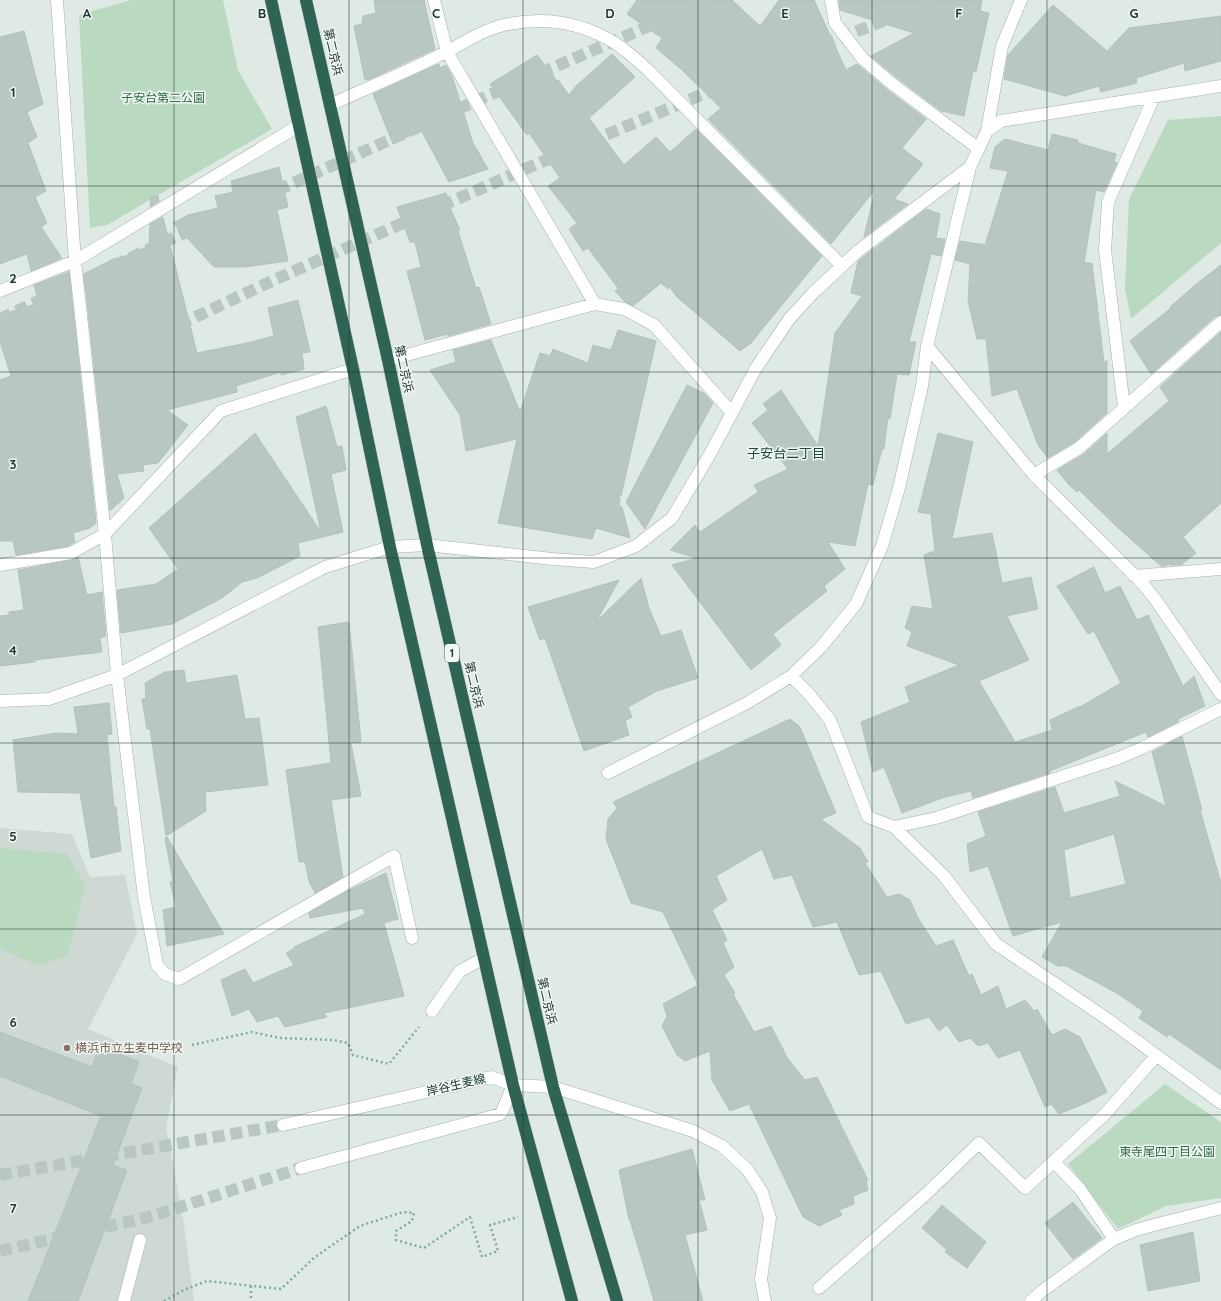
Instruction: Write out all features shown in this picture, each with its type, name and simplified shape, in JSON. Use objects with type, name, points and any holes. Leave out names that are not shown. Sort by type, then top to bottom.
[{"type":"highway","points":[[271,0],[298,126],[354,369],[390,547],[513,1084],[572,1301]]},
{"type":"highway","name":"第二京浜","points":[[306,0],[388,360],[427,545],[553,1087],[617,1301]]},
{"type":"street","points":[[57,0],[75,261],[105,534],[117,675],[144,897],[157,965],[165,974],[179,979],[394,856],[412,938]]},
{"type":"street","points":[[434,0],[446,52],[595,304]]},
{"type":"street","points":[[831,0],[835,22],[863,59],[891,83],[979,149]]},
{"type":"street","points":[[608,773],[710,723],[747,703],[791,676],[821,647],[856,604],[882,546],[899,488],[922,386],[927,346],[970,167],[987,131],[1002,46],[1021,0]]},
{"type":"street","points":[[330,105],[446,52],[471,38],[504,25],[535,20],[566,22],[594,32],[616,44],[648,70],[842,266]]},
{"type":"street","points":[[987,131],[1001,121],[1221,86]]},
{"type":"street","points":[[1124,407],[1105,250],[1108,202],[1154,97]]},
{"type":"street","points":[[0,291],[75,261],[298,126]]},
{"type":"street","points":[[0,701],[49,698],[117,675],[325,567],[390,547],[427,545],[552,559],[594,562],[636,546],[672,518],[710,454],[756,368],[790,318],[813,293],[858,250],[970,167]]},
{"type":"street","points":[[388,360],[595,304],[624,309],[654,325],[732,413]]},
{"type":"street","points":[[1034,475],[1079,448],[1221,322]]},
{"type":"street","points":[[927,346],[1034,475],[1155,599],[1221,694]]},
{"type":"street","points":[[0,565],[71,553],[105,534],[221,412],[354,369]]},
{"type":"street","points":[[1134,576],[1221,569]]},
{"type":"street","points":[[791,676],[809,694],[830,720],[868,817],[894,827],[944,876],[996,944],[1103,1016],[1221,1102]]},
{"type":"street","points":[[894,827],[936,818],[1116,759],[1142,748],[1221,709]]},
{"type":"street","points":[[432,1011],[460,971],[484,958]]},
{"type":"street","points":[[819,1288],[925,1195],[979,1143],[1025,1188],[1106,1113],[1156,1056]]},
{"type":"street","name":"岸谷生麦線","points":[[283,1125],[491,1077],[513,1084],[553,1087],[693,1131],[722,1146],[747,1169],[762,1192],[770,1218],[761,1279],[764,1301]]},
{"type":"street","points":[[301,1168],[501,1114],[513,1084]]},
{"type":"street","points":[[1054,1162],[1080,1189],[1114,1240]]},
{"type":"street","points":[[1031,1301],[1042,1291],[1114,1240],[1136,1230],[1221,1208]]},
{"type":"street","points":[[124,1301],[140,1240]]},
{"type":"path","points":[[192,1045],[252,1032],[280,1038],[334,1040],[348,1043],[352,1055],[389,1064],[432,1011]]},
{"type":"path","points":[[164,1301],[207,1282],[281,1289],[315,1256],[360,1226],[403,1212],[414,1213],[412,1221],[396,1231],[396,1240],[424,1248],[470,1217],[482,1257],[498,1252],[490,1225],[518,1217]]},
{"type":"path","points":[[251,1286],[251,1301]]},
{"type":"shaded area","name":"横浜市立生麦中学校","points":[[0,828],[72,834],[90,877],[125,875],[137,934],[88,1029],[178,1067],[166,1127],[184,1224],[194,1301],[0,1301]]},
{"type":"green space","name":"子安台第二公園","points":[[131,0],[223,0],[238,70],[272,129],[107,225],[90,228],[79,15]]},
{"type":"green space","points":[[1221,116],[1221,243],[1131,319],[1125,289],[1129,199],[1168,120]]},
{"type":"green space","points":[[0,848],[67,854],[85,885],[68,955],[39,966],[0,949]]},
{"type":"green space","name":"東寺尾四丁目公園","points":[[1165,1084],[1221,1122],[1221,1198],[1166,1206],[1118,1229],[1068,1164]]},
{"type":"building","points":[[374,0],[424,0],[435,49],[368,80],[365,80],[354,26],[362,24],[363,16],[376,13]]},
{"type":"building","points":[[637,0],[732,0],[760,26],[779,0],[814,0],[846,70],[857,64],[886,89],[926,119],[902,148],[923,164],[894,199],[908,204],[864,237],[875,190],[831,244],[708,119],[721,108],[682,70],[656,48],[662,38],[627,14]]},
{"type":"building","points":[[839,0],[982,0],[980,11],[989,13],[976,72],[973,71],[964,116],[941,111],[871,56],[914,33],[840,10]]},
{"type":"building","points":[[1053,5],[1107,51],[1129,28],[1221,16],[1221,61],[1185,71],[1184,63],[1136,78],[1137,83],[1101,92],[1099,86],[1065,96],[1004,79],[1008,55]]},
{"type":"building","points":[[24,31],[43,104],[27,112],[37,137],[28,143],[46,191],[35,197],[47,223],[41,227],[62,258],[31,271],[27,254],[0,264],[0,37]]},
{"type":"building","points":[[612,54],[635,77],[589,118],[624,165],[656,137],[670,152],[696,129],[822,256],[751,343],[740,351],[677,297],[669,286],[668,289],[661,283],[633,306],[624,301],[615,291],[618,288],[588,248],[583,251],[569,229],[577,223],[548,186],[560,178],[529,133],[527,135],[490,84],[537,55],[569,95],[576,86]]},
{"type":"building","points":[[439,64],[440,68],[446,65],[452,76],[473,143],[488,169],[449,182],[421,130],[393,144],[373,94]]},
{"type":"building","points":[[1052,134],[1078,140],[1078,143],[1116,154],[1114,162],[1117,163],[1104,192],[1096,190],[1084,263],[1092,263],[1104,363],[1107,360],[1107,413],[1075,442],[1048,458],[1038,445],[1017,389],[992,396],[986,339],[977,339],[968,301],[970,264],[955,260],[960,241],[985,245],[1008,171],[990,168],[995,147],[1005,139],[1048,150]]},
{"type":"building","points":[[279,167],[288,207],[277,210],[288,261],[245,267],[214,267],[173,223],[188,215],[218,208],[215,196],[233,192],[231,181]]},
{"type":"building","points":[[446,193],[451,210],[460,230],[458,231],[476,288],[479,287],[491,324],[448,336],[448,334],[425,340],[407,271],[421,267],[415,242],[410,242],[397,207]]},
{"type":"building","points":[[158,196],[159,201],[150,207],[151,197]]},
{"type":"building","points":[[926,209],[940,214],[936,238],[945,239],[941,256],[931,254],[909,342],[916,342],[909,375],[897,374],[890,419],[888,418],[884,449],[882,449],[873,485],[868,484],[855,546],[828,542],[845,569],[824,586],[827,591],[773,634],[781,645],[751,670],[672,565],[697,558],[670,550],[695,525],[700,532],[758,492],[754,485],[788,469],[752,423],[768,410],[763,404],[781,390],[818,446],[835,333],[862,296],[851,293],[858,261]]},
{"type":"building","points":[[163,217],[197,353],[274,336],[268,308],[298,300],[310,352],[302,353],[304,369],[281,375],[281,372],[236,386],[237,392],[167,410],[188,425],[158,463],[143,465],[144,471],[117,474],[124,498],[110,511],[84,274],[115,258],[116,260],[149,246],[150,224]]},
{"type":"building","points":[[1221,265],[1221,315],[1216,316],[1151,374],[1130,341],[1171,308],[1170,307],[1195,285]]},
{"type":"building","points":[[69,272],[96,523],[90,528],[73,533],[75,542],[68,546],[16,555],[13,541],[0,541],[0,380],[11,376],[0,342],[0,315],[39,303],[34,285]]},
{"type":"building","points":[[618,330],[656,341],[621,496],[618,493],[620,500],[619,506],[622,507],[630,538],[596,528],[592,539],[498,523],[517,439],[466,451],[460,415],[430,370],[456,362],[453,350],[491,340],[520,412],[540,353],[550,356],[553,349],[588,363],[593,345],[611,350]]},
{"type":"building","points":[[1221,332],[1221,503],[1183,537],[1196,553],[1181,565],[1169,564],[1166,566],[1161,566],[1116,526],[1079,490],[1077,492],[1068,484],[1057,470],[1084,454],[1107,433],[1107,454],[1169,401],[1160,387]]},
{"type":"building","points":[[687,385],[705,394],[713,403],[645,529],[626,502]]},
{"type":"building","points":[[326,406],[337,447],[342,446],[346,470],[331,474],[343,532],[298,543],[300,556],[257,578],[242,582],[222,598],[172,624],[121,633],[117,590],[156,584],[178,569],[149,528],[255,433],[321,532],[296,417]]},
{"type":"building","points":[[938,433],[973,442],[952,539],[992,533],[1002,583],[1031,577],[1038,609],[1007,616],[1029,660],[979,681],[1015,742],[1052,730],[1050,720],[1080,707],[1121,683],[1094,631],[1088,634],[1057,586],[1094,567],[1105,593],[1120,586],[1137,620],[1148,615],[1183,686],[1194,676],[1205,706],[1178,719],[1178,722],[1148,737],[1146,732],[1050,771],[1050,773],[973,798],[971,791],[945,797],[902,813],[884,767],[873,772],[861,722],[910,702],[905,687],[959,665],[907,646],[912,632],[905,628],[912,606],[933,609],[924,555],[935,551],[931,514],[918,512]]},
{"type":"building","points":[[78,557],[87,595],[102,592],[106,636],[100,638],[102,652],[0,666],[0,616],[9,615],[9,612],[24,610],[18,570],[72,560]]},
{"type":"building","points":[[641,578],[649,608],[661,636],[681,630],[698,678],[657,691],[628,707],[632,717],[625,721],[629,735],[584,751],[545,638],[540,640],[528,607],[619,580],[596,622]]},
{"type":"building","points":[[349,622],[361,742],[351,743],[361,796],[331,800],[343,877],[315,893],[309,881],[305,862],[299,862],[286,770],[331,763],[318,627]]},
{"type":"building","points":[[184,670],[186,683],[237,675],[245,719],[259,718],[268,785],[205,792],[206,811],[166,836],[150,729],[147,729],[142,699],[146,699],[145,683],[165,672]]},
{"type":"building","points":[[109,703],[112,734],[107,735],[114,807],[116,807],[121,851],[91,858],[80,793],[18,792],[13,740],[56,733],[78,734],[74,707]]},
{"type":"building","points":[[790,719],[800,727],[836,813],[821,819],[860,848],[868,862],[865,863],[887,897],[899,894],[910,900],[918,918],[936,946],[953,940],[969,976],[972,974],[981,995],[998,986],[1006,1009],[1025,1000],[1034,1011],[1037,1009],[1052,1035],[1065,1029],[1080,1037],[1107,1092],[1086,1103],[1059,1114],[1051,1104],[1045,1107],[1020,1050],[998,1058],[988,1043],[978,1046],[970,1038],[959,1042],[947,1025],[939,1031],[929,1017],[906,1024],[881,971],[859,975],[837,922],[813,927],[792,875],[774,879],[762,849],[716,876],[727,900],[712,910],[727,940],[723,943],[734,967],[724,975],[735,993],[733,994],[754,1032],[771,1026],[788,1059],[805,1080],[817,1077],[868,1180],[866,1181],[868,1190],[853,1196],[854,1204],[839,1210],[842,1215],[819,1226],[803,1217],[749,1104],[730,1111],[712,1080],[710,1051],[685,1061],[677,1055],[662,1026],[667,1016],[663,1004],[698,985],[663,912],[631,903],[606,839],[608,819],[617,808],[613,802]]},
{"type":"building","points":[[1182,736],[1202,810],[1200,810],[1221,883],[1221,1070],[1169,1034],[1167,1037],[1139,1018],[1143,1011],[1115,992],[1066,966],[1058,966],[1042,957],[1062,922],[1013,936],[988,866],[970,872],[967,844],[986,836],[978,812],[1055,787],[1064,813],[1120,796],[1115,781],[1166,806],[1152,752]],"holes":[[[1114,834],[1126,884],[1070,898],[1064,850]]]},
{"type":"building","points":[[167,837],[224,934],[167,946],[163,910],[176,907],[170,882],[173,881],[165,838]]},
{"type":"building","points":[[386,873],[398,919],[384,923],[404,996],[324,1013],[327,1017],[285,1027],[278,1016],[257,1022],[249,1009],[232,1016],[221,980],[245,969],[253,983],[294,965],[286,953],[295,948],[294,947],[365,914],[363,908],[310,918],[309,913],[347,891]]},
{"type":"building","points":[[0,1032],[92,1067],[100,1045],[139,1062],[131,1084],[142,1088],[113,1165],[127,1170],[78,1301],[28,1301],[101,1116],[0,1076]]},
{"type":"building","points":[[692,1149],[705,1200],[699,1200],[707,1230],[685,1235],[703,1301],[654,1301],[629,1220],[619,1170]]},
{"type":"building","points":[[1073,1202],[1102,1238],[1073,1259],[1045,1223]]},
{"type":"building","points":[[942,1205],[986,1242],[967,1268],[945,1252],[947,1250],[922,1228]]},
{"type":"building","points":[[1193,1232],[1200,1281],[1148,1291],[1140,1245]]},
{"type":"tunnel","points":[[0,319],[242,206],[492,94],[709,0]]},
{"type":"tunnel","points":[[0,409],[274,280],[532,166],[784,60],[936,0]]},
{"type":"tunnel","points":[[0,1175],[283,1125]]},
{"type":"tunnel","points":[[0,1251],[149,1217],[301,1168]]},
{"type":"place","name":"横浜市立生麦中学校","points":[[67,1048]]},
{"type":"district","name":"子安台二丁目","points":[[786,453]]}]
